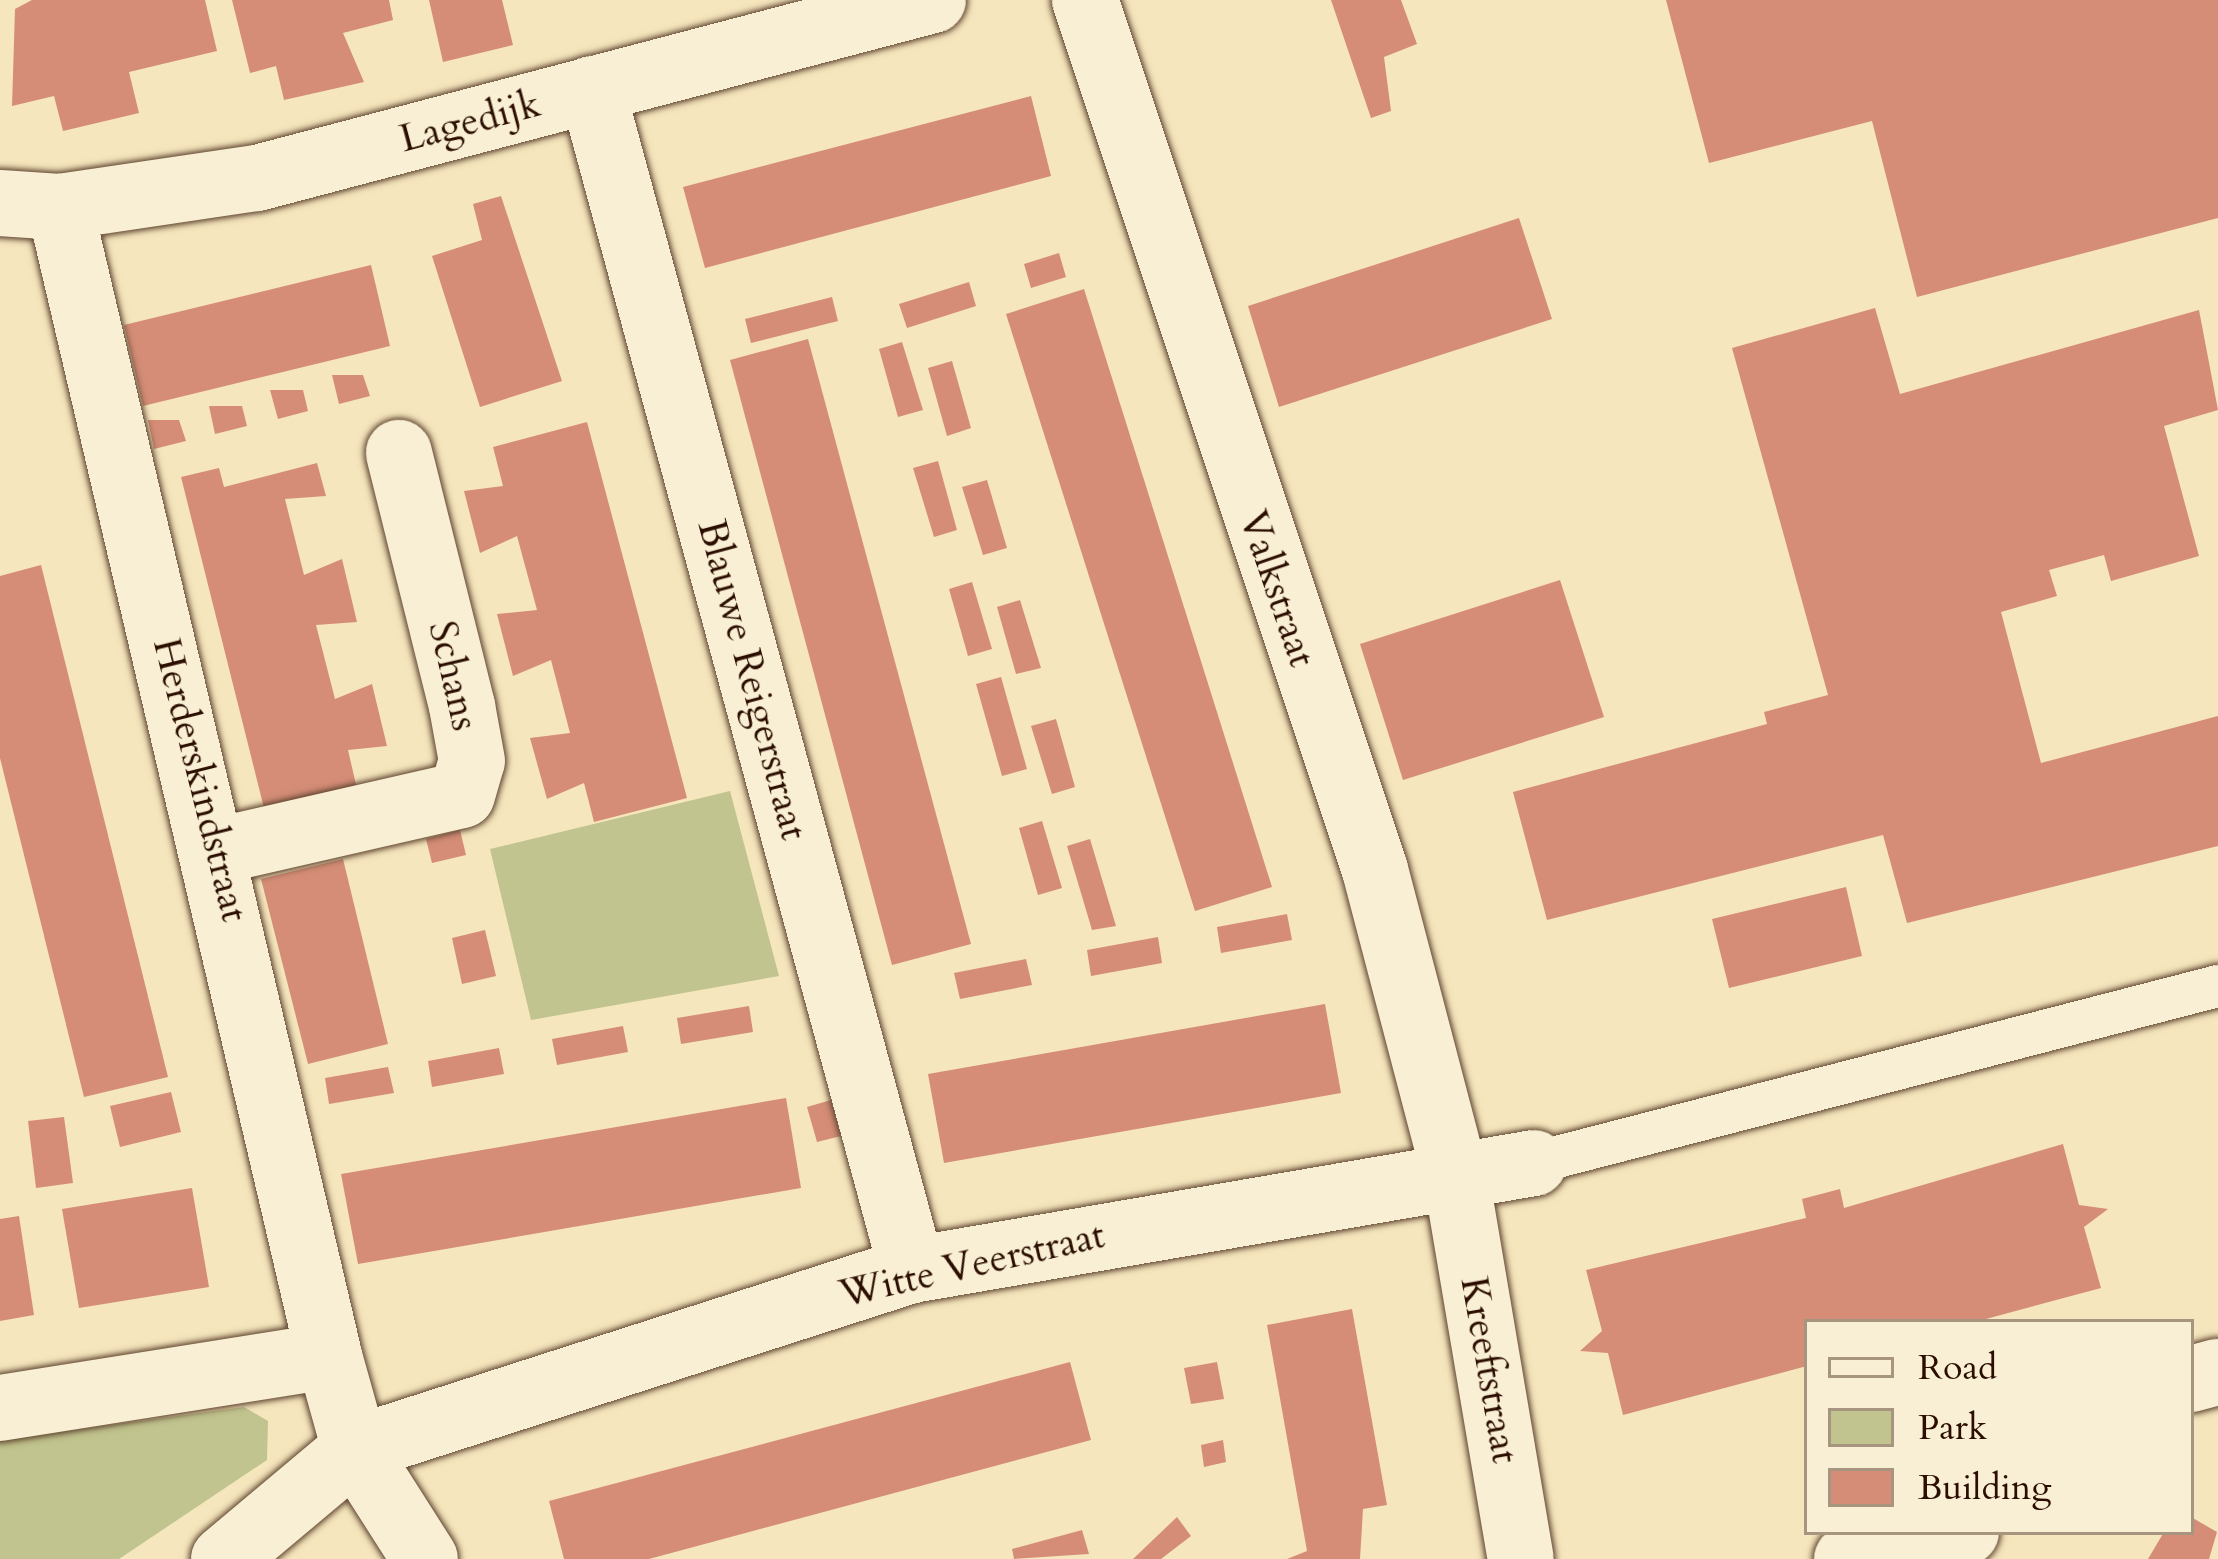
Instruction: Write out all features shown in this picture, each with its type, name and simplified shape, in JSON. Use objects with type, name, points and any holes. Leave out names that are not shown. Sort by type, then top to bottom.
[{"type":"street","name":"Lagedijk","points":[[30,205],[257,178],[933,0]]},
{"type":"street","name":"Valkstraat","points":[[1085,0],[1375,870],[1457,1182]]},
{"type":"street","name":"Blauwe Reigerstraat","points":[[592,89],[912,1270]]},
{"type":"street","name":"Herderskindstraat","points":[[30,205],[217,850],[328,1356]]},
{"type":"street","name":"Schans","points":[[217,850],[462,795],[472,760],[463,706],[399,453]]},
{"type":"street","name":"Witte Veerstraat","points":[[224,1559],[355,1449],[912,1270],[1457,1182],[1534,1163]]},
{"type":"street","name":"Kreeftstraat","points":[[1457,1182],[1521,1559]]},
{"type":"street","points":[[0,1408],[328,1356],[355,1449],[424,1559]]},
{"type":"street","points":[[1847,1559],[1953,1535]]},
{"type":"lane","points":[[1534,1163],[2218,986]]},
{"type":"green space","points":[[730,791],[779,976],[531,1020],[490,849]]},
{"type":"green space","points":[[244,1407],[268,1421],[267,1460],[119,1559],[0,1559],[0,1440]]},
{"type":"building","points":[[32,0],[205,0],[217,51],[129,72],[139,113],[63,131],[54,96],[12,106],[15,9]]},
{"type":"building","points":[[232,0],[389,0],[393,20],[343,33],[364,82],[284,100],[276,66],[250,73]]},
{"type":"building","points":[[429,0],[502,0],[513,45],[443,62]]},
{"type":"building","points":[[1331,0],[1401,0],[1417,44],[1384,57],[1391,111],[1371,118]]},
{"type":"building","points":[[1666,0],[2218,0],[2218,218],[1917,297],[1872,121],[1709,163]]},
{"type":"building","points":[[1031,96],[1051,176],[705,268],[683,187]]},
{"type":"building","points":[[501,196],[562,381],[480,407],[432,256],[482,240],[473,204]]},
{"type":"building","points":[[1519,218],[1552,319],[1279,407],[1248,306]]},
{"type":"building","points":[[1059,253],[1066,277],[1031,288],[1024,264]]},
{"type":"building","points":[[371,265],[390,346],[143,406],[124,325]]},
{"type":"building","points":[[969,282],[976,306],[907,328],[899,304]]},
{"type":"building","points":[[1084,289],[1272,887],[1195,911],[1006,314]]},
{"type":"building","points":[[832,297],[838,321],[751,343],[745,319]]},
{"type":"building","points":[[1875,308],[1900,394],[2199,310],[2218,410],[2164,426],[2199,556],[2111,581],[2104,555],[2049,570],[2057,596],[2001,612],[2041,763],[2218,716],[2218,846],[1907,923],[1883,835],[1547,920],[1513,792],[1767,724],[1764,712],[1828,695],[1732,348]]},
{"type":"building","points":[[808,339],[971,944],[892,965],[730,360]]},
{"type":"building","points":[[902,342],[923,410],[898,417],[879,349]]},
{"type":"building","points":[[952,361],[971,428],[947,436],[928,368]]},
{"type":"building","points":[[332,375],[363,375],[370,396],[339,404]]},
{"type":"building","points":[[270,390],[303,390],[308,411],[278,419]]},
{"type":"building","points":[[209,406],[242,406],[247,426],[215,434]]},
{"type":"building","points":[[148,420],[179,420],[186,441],[154,449]]},
{"type":"building","points":[[587,422],[687,798],[594,822],[584,783],[547,799],[530,738],[570,733],[551,660],[513,676],[497,614],[537,610],[517,536],[480,553],[464,491],[503,486],[493,447]]},
{"type":"building","points":[[938,461],[957,530],[934,537],[913,468]]},
{"type":"building","points":[[317,463],[326,496],[285,499],[304,575],[342,559],[357,622],[316,625],[335,699],[372,684],[387,746],[348,750],[357,789],[265,812],[181,477],[219,468],[224,487]]},
{"type":"building","points":[[987,480],[1007,548],[983,555],[962,487]]},
{"type":"building","points":[[41,565],[168,1077],[84,1097],[0,758],[0,576]]},
{"type":"building","points":[[1560,580],[1604,717],[1403,780],[1360,644]]},
{"type":"building","points":[[972,582],[992,649],[968,656],[949,589]]},
{"type":"building","points":[[1020,600],[1041,668],[1016,674],[997,607]]},
{"type":"building","points":[[1001,677],[1027,769],[1002,776],[976,684]]},
{"type":"building","points":[[1056,719],[1075,787],[1052,794],[1031,726]]},
{"type":"building","points":[[1042,821],[1062,888],[1038,895],[1019,828]]},
{"type":"building","points":[[460,830],[466,855],[432,863],[426,839]]},
{"type":"building","points":[[1090,839],[1116,926],[1092,930],[1067,846]]},
{"type":"building","points":[[343,859],[388,1044],[308,1064],[261,879]]},
{"type":"building","points":[[1846,887],[1862,956],[1729,988],[1712,919]]},
{"type":"building","points":[[1287,914],[1292,940],[1221,953],[1217,927]]},
{"type":"building","points":[[485,930],[496,976],[462,984],[452,938]]},
{"type":"building","points":[[1158,937],[1162,963],[1091,976],[1087,950]]},
{"type":"building","points":[[1026,959],[1032,985],[960,999],[954,973]]},
{"type":"building","points":[[1325,1004],[1341,1093],[944,1163],[928,1074]]},
{"type":"building","points":[[749,1006],[753,1032],[681,1044],[677,1018]]},
{"type":"building","points":[[623,1026],[628,1052],[557,1065],[552,1039]]},
{"type":"building","points":[[499,1048],[504,1074],[432,1087],[428,1061]]},
{"type":"building","points":[[388,1067],[394,1093],[329,1104],[325,1078]]},
{"type":"building","points":[[171,1092],[181,1132],[120,1147],[110,1106]]},
{"type":"building","points":[[786,1098],[801,1188],[358,1264],[341,1174]]},
{"type":"building","points":[[831,1100],[841,1136],[817,1142],[807,1107]]},
{"type":"building","points":[[64,1117],[73,1183],[36,1188],[28,1121]]},
{"type":"building","points":[[2063,1144],[2079,1205],[2108,1209],[2084,1227],[2101,1288],[1986,1319],[1804,1319],[1804,1367],[1623,1415],[1608,1353],[1580,1351],[1602,1331],[1586,1270],[1806,1218],[1802,1199],[1840,1189],[1844,1208]]},
{"type":"building","points":[[192,1188],[209,1287],[79,1308],[62,1209]]},
{"type":"building","points":[[19,1216],[34,1315],[0,1321],[0,1219]]},
{"type":"building","points":[[1352,1309],[1387,1505],[1363,1509],[1360,1559],[1287,1559],[1307,1551],[1267,1325]]},
{"type":"building","points":[[1070,1362],[1091,1440],[649,1559],[564,1559],[549,1501]]},
{"type":"building","points":[[1217,1362],[1224,1399],[1191,1404],[1184,1368]]},
{"type":"building","points":[[1223,1440],[1226,1462],[1204,1467],[1201,1445]]},
{"type":"building","points":[[1177,1517],[1191,1536],[1161,1559],[1133,1559]]},
{"type":"building","points":[[2194,1519],[2217,1532],[2209,1559],[2148,1559],[2162,1535],[2194,1535]]},
{"type":"building","points":[[1082,1530],[1089,1554],[1014,1559],[1012,1549]]}]
